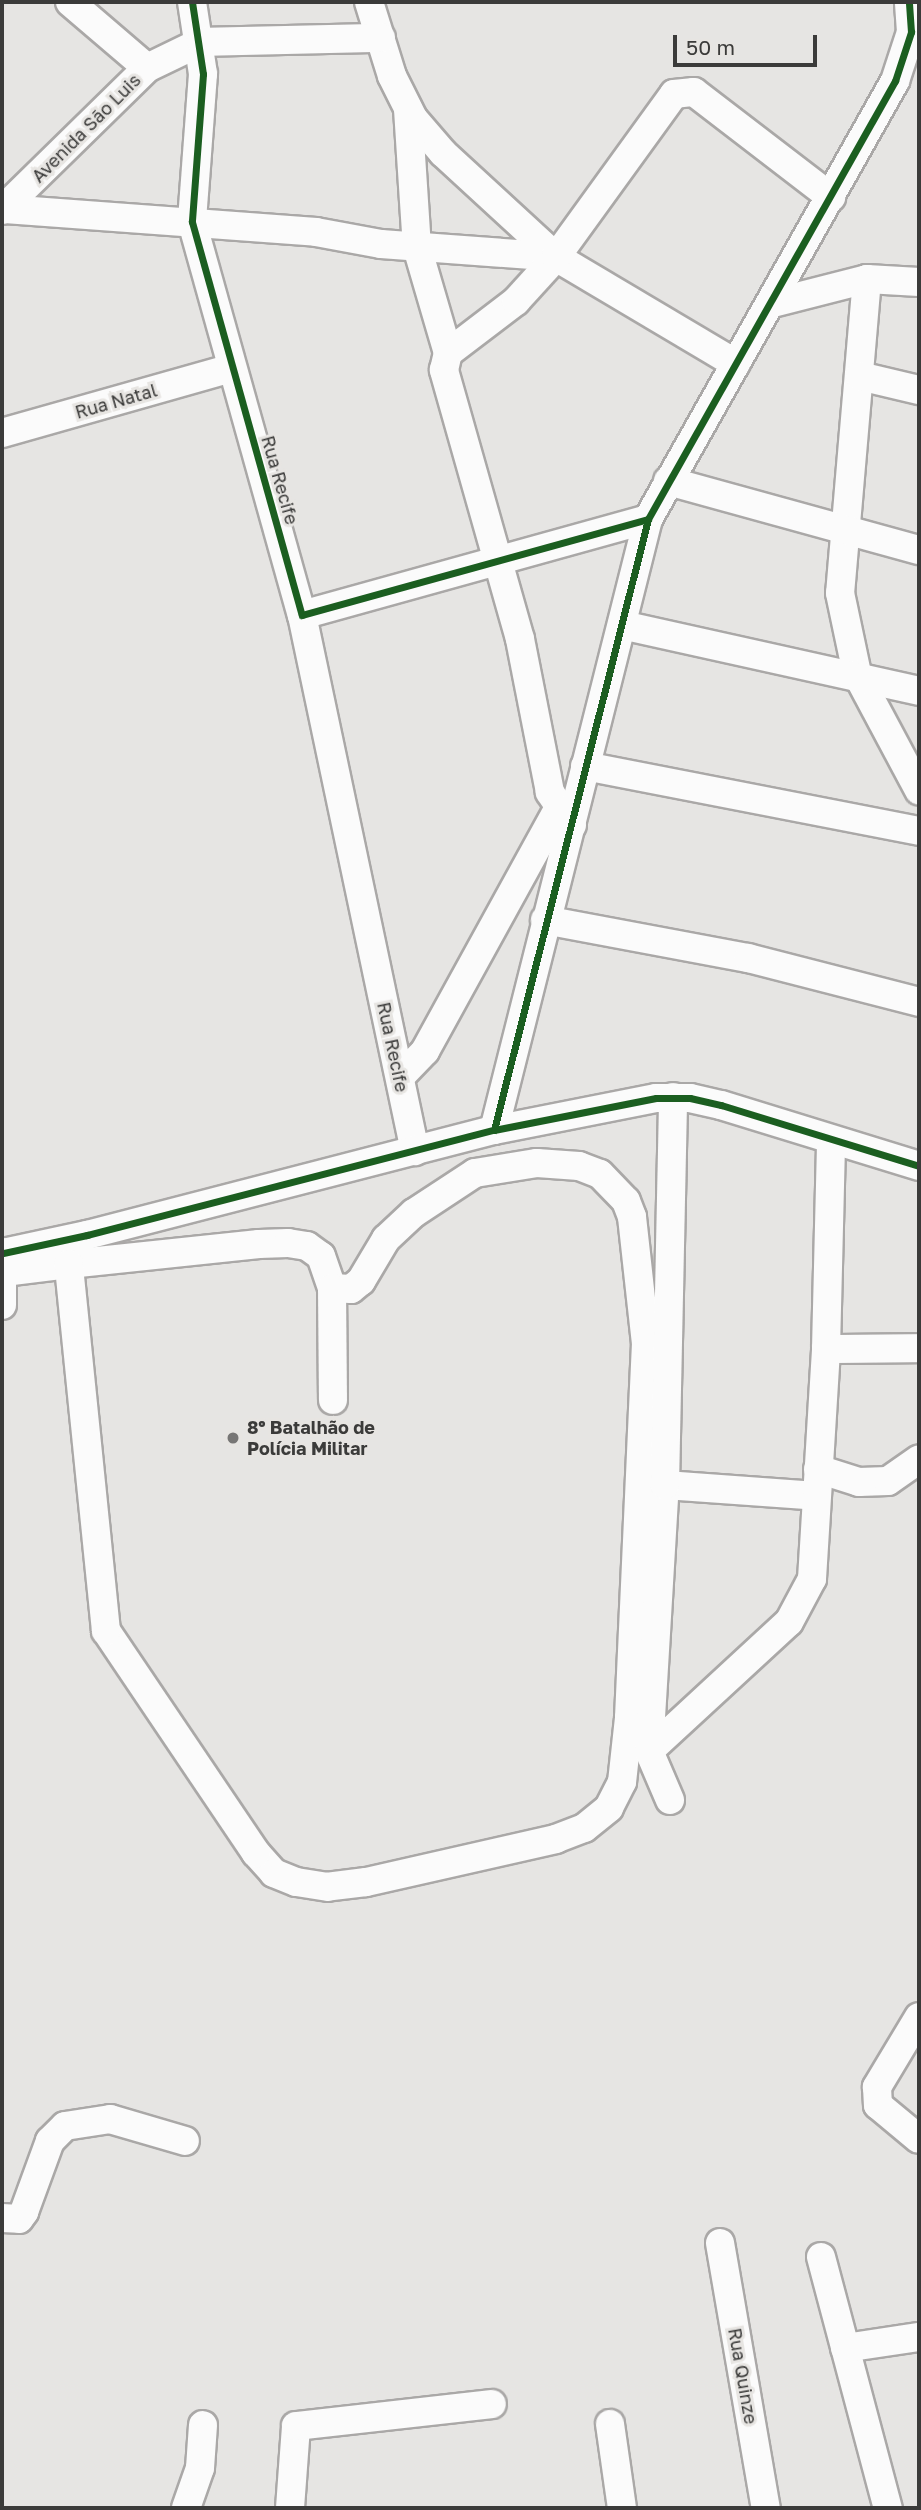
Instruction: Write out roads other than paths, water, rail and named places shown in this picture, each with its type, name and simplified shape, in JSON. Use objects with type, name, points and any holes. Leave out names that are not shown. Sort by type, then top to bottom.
[{"type":"street","points":[[70,2],[147,68]]},
{"type":"street","name":"Rua Recife","points":[[192,2],[201,43],[202,101],[192,222],[302,615],[415,1151]]},
{"type":"street","points":[[369,2],[380,38],[408,108],[443,153],[556,257],[736,364]]},
{"type":"street","points":[[400,1077],[425,1051],[565,817],[585,766],[648,519],[773,303],[895,81],[915,33],[909,2]]},
{"type":"street","name":"Avenida São Luis","points":[[3,209],[147,68],[201,43],[380,38]]},
{"type":"street","points":[[448,353],[516,301],[556,257],[674,94],[694,92],[831,197]]},
{"type":"street","points":[[408,108],[417,247],[448,353],[444,369],[520,639],[542,759],[565,817],[545,920],[494,1130]]},
{"type":"street","points":[[3,209],[316,232],[417,247],[556,257]]},
{"type":"street","points":[[773,303],[867,279],[919,282]]},
{"type":"street","points":[[867,279],[860,376],[843,529],[840,593],[857,674],[919,790]]},
{"type":"street","name":"Rua Natal","points":[[2,433],[231,369]]},
{"type":"street","points":[[860,376],[919,390]]},
{"type":"street","points":[[668,481],[919,550]]},
{"type":"street","points":[[302,615],[648,519]]},
{"type":"street","points":[[622,625],[857,674],[919,691]]},
{"type":"street","points":[[585,766],[919,831]]},
{"type":"street","points":[[545,920],[748,958],[919,1002]]},
{"type":"street","points":[[670,1800],[649,1751],[665,1485],[673,1097]]},
{"type":"street","points":[[3,1258],[494,1130],[673,1097],[721,1105],[919,1166]]},
{"type":"street","points":[[649,1751],[789,1622],[812,1579],[826,1349],[831,1141]]},
{"type":"street","points":[[69,1264],[106,1631],[256,1853],[274,1873],[296,1882],[328,1887],[556,1839],[584,1828],[609,1808],[622,1782],[629,1718],[646,1343],[632,1217],[615,1188],[600,1174],[579,1166],[517,1164],[475,1173],[414,1213],[386,1239],[351,1289],[332,1288]]},
{"type":"street","points":[[3,1258],[69,1264],[288,1243],[307,1247],[321,1256],[332,1288],[333,1400]]},
{"type":"street","points":[[2,1305],[3,1258]]},
{"type":"street","points":[[826,1349],[919,1348]]},
{"type":"street","points":[[665,1485],[888,1481],[919,1459]]},
{"type":"street","points":[[919,2017],[877,2087],[878,2105],[919,2139]]},
{"type":"street","points":[[2,2218],[19,2218],[24,2212],[50,2141],[65,2126],[110,2119],[185,2141]]},
{"type":"street","name":"Rua Quinze","points":[[720,2244],[766,2508]]},
{"type":"street","points":[[821,2257],[888,2508]]},
{"type":"street","points":[[845,2348],[919,2337]]},
{"type":"street","points":[[290,2508],[296,2426],[492,2404]]},
{"type":"street","points":[[610,2424],[622,2508]]},
{"type":"street","points":[[186,2508],[200,2468],[203,2425]]},
{"type":"place","name":"8º Batalhão de Polícia Militar","points":[[233,1438]]}]
